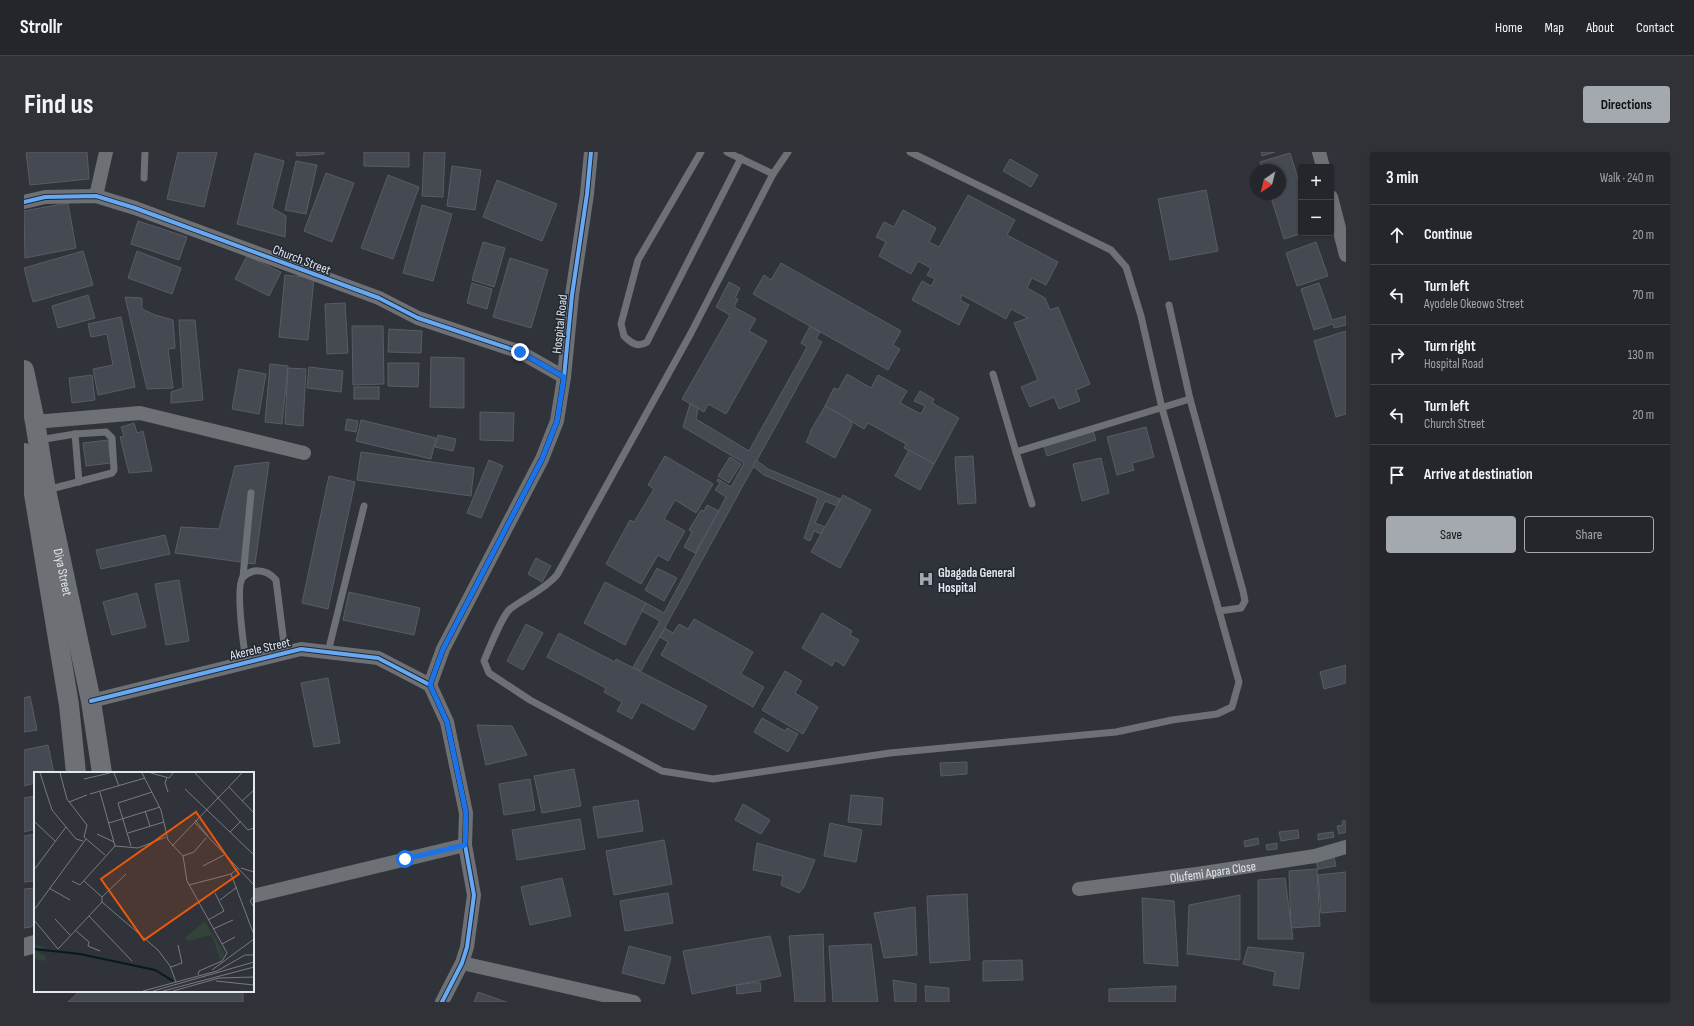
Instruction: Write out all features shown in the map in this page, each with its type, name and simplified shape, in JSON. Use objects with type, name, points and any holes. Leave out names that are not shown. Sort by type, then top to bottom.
[{"type":"main road","name":"Diya Street","points":[[24,370],[32,439],[34,494],[69,705],[76,772]]},
{"type":"main road","name":"Diya Street","points":[[32,439],[46,490],[91,701],[102,772]]},
{"type":"street","points":[[96,196],[106,152]]},
{"type":"street","name":"Hospital Road","points":[[430,685],[443,649],[542,459],[557,421],[564,377],[572,295],[587,194],[591,152]]},
{"type":"street","points":[[1319,152],[1322,164]]},
{"type":"street","name":"Church Street","points":[[24,202],[45,197],[96,196],[136,208],[379,298],[418,318],[520,352],[564,377]]},
{"type":"street","points":[[1332,200],[1346,255]]},
{"type":"street","points":[[32,439],[140,412],[304,453]]},
{"type":"street","name":"Akerele Street","points":[[91,701],[301,649],[378,658],[430,685]]},
{"type":"street","points":[[430,685],[447,722],[466,813],[465,845],[474,895],[467,946],[462,963],[442,1002]]},
{"type":"street","points":[[254,896],[465,845]]},
{"type":"street","name":"Olufemi Apara Close","points":[[1079,889],[1197,874],[1315,856],[1346,847]]},
{"type":"street","points":[[24,947],[34,944]]},
{"type":"street","points":[[462,963],[634,1002]]},
{"type":"lane","points":[[144,178],[145,152]]},
{"type":"lane","points":[[701,152],[638,260],[621,324],[624,336],[639,346],[648,342],[741,158]]},
{"type":"lane","points":[[727,152],[773,174]]},
{"type":"lane","points":[[788,152],[773,174],[691,334],[557,575],[548,585],[509,610],[484,661],[489,672],[530,700],[662,771],[713,779],[890,753],[1116,732],[1172,720],[1217,714],[1232,707],[1239,682],[1162,408],[1140,316],[1126,267],[1111,250],[910,152]]},
{"type":"lane","points":[[1169,305],[1190,399],[1245,601],[1241,608],[1219,611]]},
{"type":"lane","points":[[994,374],[1032,504]]},
{"type":"lane","points":[[1016,452],[1190,399]]},
{"type":"lane","points":[[32,439],[106,432],[112,438],[114,470],[109,475],[46,490]]},
{"type":"lane","points":[[75,434],[79,482]]},
{"type":"lane","points":[[246,662],[240,602],[240,585],[243,577],[251,493]]},
{"type":"lane","points":[[328,652],[364,506]]},
{"type":"lane","points":[[243,577],[250,572],[258,571],[270,574],[276,580],[285,652]]},
{"type":"building","points":[[26,152],[87,152],[89,179],[30,185]]},
{"type":"building","points":[[178,152],[217,152],[204,207],[167,199]]},
{"type":"building","points":[[296,152],[324,152],[324,154],[297,156]]},
{"type":"building","points":[[364,152],[409,152],[409,167],[364,166]]},
{"type":"building","points":[[424,152],[445,152],[443,197],[422,196]]},
{"type":"building","points":[[1261,152],[1275,152],[1262,156]]},
{"type":"building","points":[[255,153],[284,161],[272,208],[286,216],[285,237],[237,224]]},
{"type":"building","points":[[1290,153],[1298,178],[1298,235],[1284,239],[1272,200],[1286,200],[1286,164],[1261,164],[1260,162]]},
{"type":"building","points":[[1010,159],[1038,175],[1031,187],[1003,171]]},
{"type":"building","points":[[296,161],[317,165],[306,214],[285,210]]},
{"type":"building","points":[[452,166],[481,170],[475,210],[447,206]]},
{"type":"building","points":[[326,173],[354,183],[332,242],[304,231]]},
{"type":"building","points":[[388,175],[419,187],[393,259],[361,248]]},
{"type":"building","points":[[497,180],[557,204],[542,241],[483,217]]},
{"type":"building","points":[[1206,190],[1218,251],[1170,260],[1158,199]]},
{"type":"building","points":[[968,195],[1015,220],[1007,235],[1058,262],[1046,285],[1032,278],[1027,288],[1045,298],[1050,310],[1058,307],[1090,384],[1076,390],[1080,401],[1059,409],[1054,397],[1030,407],[1021,387],[1038,380],[1014,323],[1028,318],[1011,309],[1006,319],[962,295],[960,300],[969,305],[959,325],[912,300],[922,281],[931,286],[935,279],[927,275],[931,268],[918,261],[911,274],[879,256],[886,242],[876,237],[884,222],[894,227],[903,210],[936,228],[929,242],[939,247]]},
{"type":"building","points":[[68,203],[76,248],[25,258],[24,211]]},
{"type":"building","points":[[422,205],[452,214],[433,281],[403,273]]},
{"type":"building","points":[[138,221],[187,237],[179,260],[131,244]]},
{"type":"building","points":[[483,242],[505,248],[494,287],[472,280]]},
{"type":"building","points":[[1316,242],[1328,276],[1297,286],[1286,253]]},
{"type":"building","points":[[83,251],[93,285],[33,302],[24,268]]},
{"type":"building","points":[[137,251],[181,268],[172,294],[128,278]]},
{"type":"building","points":[[247,256],[281,272],[269,296],[235,279]]},
{"type":"building","points":[[510,258],[548,270],[531,328],[493,317]]},
{"type":"building","points":[[781,263],[901,331],[893,345],[900,349],[888,370],[753,294],[764,275],[771,280]]},
{"type":"building","points":[[285,275],[314,278],[308,340],[279,337]]},
{"type":"building","points":[[729,282],[740,288],[735,298],[738,299],[734,307],[756,319],[749,331],[767,341],[726,414],[708,404],[704,412],[682,399],[730,315],[716,307]]},
{"type":"building","points":[[472,283],[492,289],[487,309],[467,303]]},
{"type":"building","points":[[1319,283],[1332,320],[1346,316],[1346,325],[1334,328],[1333,324],[1314,330],[1301,289]]},
{"type":"building","points":[[88,295],[95,318],[58,328],[52,306]]},
{"type":"building","points":[[125,297],[142,298],[142,309],[155,315],[173,320],[175,348],[168,349],[173,388],[147,389]]},
{"type":"building","points":[[345,303],[348,353],[327,354],[325,304]]},
{"type":"building","points":[[121,317],[135,387],[98,395],[93,369],[113,365],[107,334],[91,337],[88,324]]},
{"type":"building","points":[[179,320],[195,320],[203,400],[171,403],[171,392],[183,388]]},
{"type":"building","points":[[352,326],[383,326],[384,384],[353,385]]},
{"type":"building","points":[[810,326],[820,332],[816,339],[822,342],[641,671],[633,667],[660,621],[642,611],[646,603],[664,613],[726,497],[715,490],[720,483],[717,481],[718,479],[731,487],[744,463],[683,427],[690,404],[698,408],[696,419],[749,451],[807,347],[801,343]]},
{"type":"building","points":[[389,329],[422,331],[421,353],[388,352]]},
{"type":"building","points":[[1346,331],[1346,414],[1336,417],[1314,341]]},
{"type":"building","points":[[431,357],[464,358],[464,408],[430,407]]},
{"type":"building","points":[[388,363],[419,363],[418,387],[388,386]]},
{"type":"building","points":[[270,364],[288,366],[282,424],[265,422]]},
{"type":"building","points":[[309,367],[343,371],[341,392],[307,388]]},
{"type":"building","points":[[288,368],[306,369],[303,426],[285,424]]},
{"type":"building","points":[[239,369],[266,374],[259,414],[232,409]]},
{"type":"building","points":[[847,374],[871,388],[878,375],[907,391],[900,403],[921,414],[925,406],[914,401],[920,391],[934,399],[932,403],[959,418],[934,464],[904,448],[906,444],[868,423],[864,429],[825,406],[834,388],[838,390]]},
{"type":"building","points":[[92,375],[95,400],[72,403],[69,378]]},
{"type":"building","points":[[354,387],[379,387],[379,399],[354,399]]},
{"type":"building","points":[[825,406],[850,420],[852,425],[835,458],[806,442]]},
{"type":"building","points":[[480,412],[514,413],[513,441],[480,440]]},
{"type":"building","points":[[347,419],[358,421],[356,432],[345,430]]},
{"type":"building","points":[[361,420],[436,438],[431,459],[356,441]]},
{"type":"building","points":[[134,423],[137,433],[143,431],[152,471],[129,473],[120,437],[124,436],[121,427]]},
{"type":"building","points":[[1146,427],[1154,457],[1132,463],[1134,470],[1117,475],[1107,437]]},
{"type":"building","points":[[1093,431],[1096,440],[1047,456],[1044,446]]},
{"type":"building","points":[[438,435],[456,439],[453,451],[435,447]]},
{"type":"building","points":[[108,440],[111,463],[86,466],[83,443]]},
{"type":"building","points":[[909,450],[934,464],[920,490],[895,476]]},
{"type":"building","points":[[361,452],[474,468],[471,496],[357,480]]},
{"type":"building","points":[[665,456],[713,484],[696,513],[675,500],[664,519],[685,531],[668,561],[658,555],[641,584],[606,564],[630,520],[634,522],[654,489],[648,485]]},
{"type":"building","points":[[973,456],[976,503],[958,504],[955,457]]},
{"type":"building","points":[[730,457],[741,464],[729,483],[718,476]]},
{"type":"building","points":[[1101,458],[1109,493],[1082,501],[1073,464]]},
{"type":"building","points":[[489,460],[503,466],[481,518],[467,513]]},
{"type":"building","points":[[756,460],[768,469],[840,499],[837,506],[825,501],[815,523],[825,527],[821,534],[814,531],[810,541],[804,538],[818,498],[764,475],[753,466]]},
{"type":"building","points":[[269,462],[255,564],[175,553],[181,527],[219,529],[235,466]]},
{"type":"building","points":[[329,476],[355,482],[328,609],[302,603]]},
{"type":"building","points":[[843,495],[871,510],[840,568],[811,552]]},
{"type":"building","points":[[707,505],[719,511],[695,553],[684,547],[692,532],[689,530],[701,510],[704,511]]},
{"type":"building","points":[[165,535],[170,554],[101,569],[96,550]]},
{"type":"building","points":[[536,558],[551,566],[542,582],[528,574]]},
{"type":"building","points":[[657,568],[677,578],[664,601],[645,590]]},
{"type":"building","points":[[179,580],[189,641],[166,645],[155,584]]},
{"type":"building","points":[[605,582],[646,603],[625,645],[584,623]]},
{"type":"building","points":[[349,592],[420,608],[414,635],[343,620]]},
{"type":"building","points":[[137,593],[146,627],[112,635],[103,602]]},
{"type":"building","points":[[822,613],[852,631],[850,635],[859,640],[844,666],[835,660],[832,666],[802,648]]},
{"type":"building","points":[[694,619],[753,652],[741,674],[764,687],[753,707],[661,655],[668,642],[660,637],[665,628],[673,633],[679,624],[688,629]]},
{"type":"building","points":[[526,624],[543,633],[523,670],[507,661]]},
{"type":"building","points":[[559,633],[615,662],[616,659],[707,706],[694,730],[641,702],[632,719],[617,711],[622,702],[604,692],[606,688],[547,657]]},
{"type":"building","points":[[1346,665],[1346,683],[1324,689],[1320,672]]},
{"type":"building","points":[[785,671],[802,681],[795,693],[818,707],[803,734],[762,710]]},
{"type":"building","points":[[328,678],[340,743],[314,747],[301,683]]},
{"type":"building","points":[[30,696],[37,730],[24,732],[24,698]]},
{"type":"building","points":[[762,718],[785,731],[787,728],[798,734],[788,752],[754,732]]},
{"type":"building","points":[[477,725],[512,726],[527,755],[486,765]]},
{"type":"building","points":[[48,745],[54,772],[34,772],[34,783],[24,786],[24,750]]},
{"type":"building","points":[[967,762],[967,774],[941,776],[940,763]]},
{"type":"building","points":[[574,769],[581,806],[542,813],[534,776]]},
{"type":"building","points":[[530,779],[535,810],[504,815],[499,784]]},
{"type":"building","points":[[851,795],[883,798],[881,825],[848,822]]},
{"type":"building","points":[[34,796],[34,829],[24,832],[24,798]]},
{"type":"building","points":[[638,800],[643,831],[598,838],[593,807]]},
{"type":"building","points":[[743,804],[770,820],[761,834],[735,820]]},
{"type":"building","points":[[580,819],[585,849],[517,860],[512,830]]},
{"type":"building","points":[[1342,821],[1346,821],[1346,832],[1339,834],[1337,826],[1343,825]]},
{"type":"building","points":[[830,823],[862,830],[856,862],[824,856]]},
{"type":"building","points":[[1298,830],[1299,838],[1281,841],[1279,832]]},
{"type":"building","points":[[1333,832],[1334,837],[1318,840],[1318,834]]},
{"type":"building","points":[[34,834],[34,881],[24,882],[24,836]]},
{"type":"building","points":[[1258,838],[1259,844],[1245,847],[1244,841]]},
{"type":"building","points":[[664,840],[672,884],[614,895],[606,851]]},
{"type":"building","points":[[757,843],[815,860],[804,887],[799,893],[781,885],[783,876],[753,870]]},
{"type":"building","points":[[1277,843],[1277,849],[1267,850],[1266,845]]},
{"type":"building","points":[[1334,857],[1336,866],[1318,869],[1316,860]]},
{"type":"building","points":[[1317,869],[1320,926],[1291,928],[1289,871]]},
{"type":"building","points":[[1346,872],[1346,911],[1321,913],[1318,875]]},
{"type":"building","points":[[562,878],[571,916],[530,925],[521,887]]},
{"type":"building","points":[[1285,878],[1293,939],[1258,939],[1258,880]]},
{"type":"building","points":[[34,888],[34,924],[31,927],[24,928],[24,889]]},
{"type":"building","points":[[668,893],[673,923],[625,931],[620,901]]},
{"type":"building","points":[[967,894],[970,960],[930,963],[927,896]]},
{"type":"building","points":[[1240,895],[1240,960],[1187,954],[1189,905]]},
{"type":"building","points":[[1142,898],[1174,901],[1178,966],[1144,963]]},
{"type":"building","points":[[915,907],[917,955],[884,958],[874,913]]},
{"type":"building","points":[[823,934],[825,1002],[795,1002],[789,936]]},
{"type":"building","points":[[770,936],[781,976],[692,994],[683,951]]},
{"type":"building","points":[[871,944],[878,1002],[833,1002],[829,946]]},
{"type":"building","points":[[629,946],[671,957],[664,984],[622,973]]},
{"type":"building","points":[[1248,947],[1304,953],[1299,989],[1273,985],[1275,972],[1243,964]]},
{"type":"building","points":[[1022,960],[1023,980],[983,981],[983,961]]},
{"type":"building","points":[[893,980],[916,984],[916,1002],[895,1002]]},
{"type":"building","points":[[760,982],[761,991],[737,994],[736,985]]},
{"type":"building","points":[[925,986],[949,988],[949,1002],[926,1002]]},
{"type":"building","points":[[1176,986],[1175,1002],[1109,1002],[1109,989]]},
{"type":"building","points":[[79,992],[243,992],[243,1002],[68,1002]]},
{"type":"building","points":[[478,992],[506,1002],[474,1002]]},
{"type":"cycle path","points":[[430,685],[443,649],[542,459],[557,421],[564,377],[572,295],[587,194],[591,152]]},
{"type":"cycle path","points":[[24,202],[45,197],[96,196],[135,208],[379,298],[418,318],[520,352],[564,377]]},
{"type":"cycle path","points":[[91,701],[301,649],[378,658],[430,685]]},
{"type":"cycle path","points":[[430,685],[447,722],[466,813],[465,845],[474,895],[467,947],[462,963],[442,1002]]},
{"type":"place","name":"Gbagada General Hospital","points":[[926,579]]},
{"type":"route","points":[[405,859],[465,845],[466,813],[447,722],[430,685],[443,649],[542,459],[557,421],[564,377],[520,352]]}]
